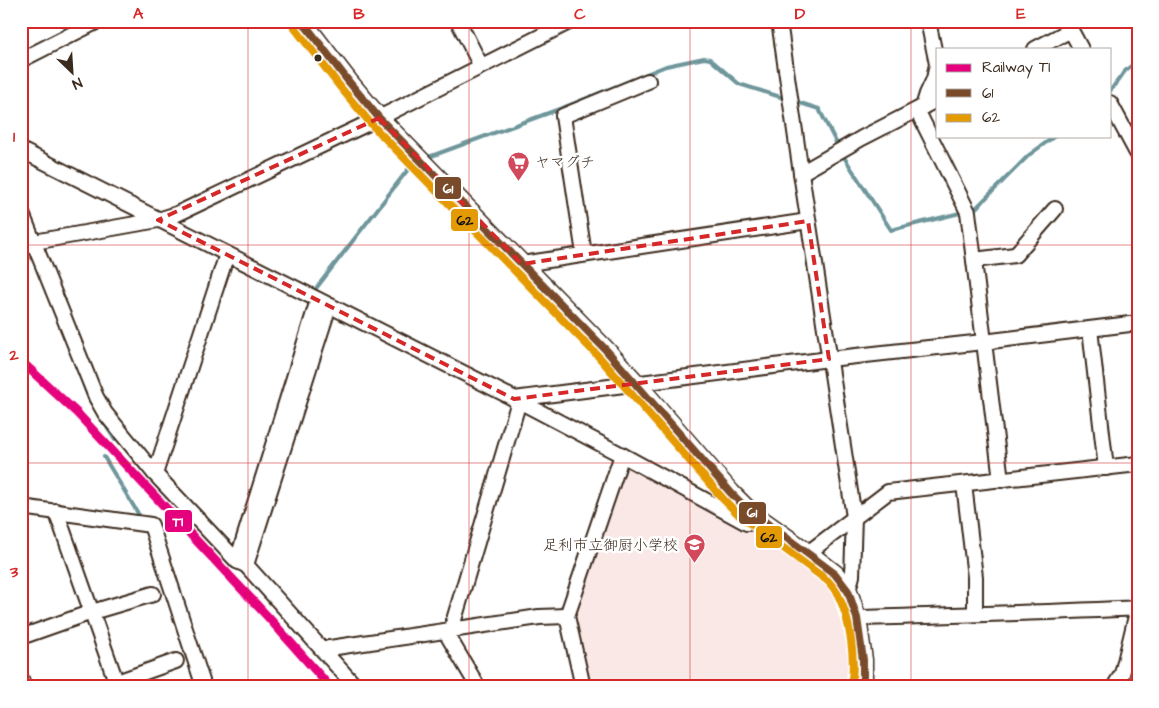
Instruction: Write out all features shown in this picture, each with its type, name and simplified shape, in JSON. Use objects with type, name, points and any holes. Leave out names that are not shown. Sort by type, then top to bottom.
[{"type":"main road","points":[[302,21],[379,118],[636,383],[731,494],[763,521],[835,574],[848,591],[857,618],[863,677],[861,687]]},
{"type":"street","points":[[21,60],[98,21]]},
{"type":"street","points":[[458,21],[481,66]]},
{"type":"street","points":[[21,251],[23,247],[34,242],[158,220],[177,214],[379,118],[571,21]]},
{"type":"street","points":[[779,21],[854,518],[852,576],[848,591]]},
{"type":"street","points":[[928,21],[936,59]]},
{"type":"street","points":[[1036,48],[1069,26],[1080,48]]},
{"type":"street","points":[[920,108],[934,79],[936,69]]},
{"type":"street","points":[[584,254],[563,116],[648,81]]},
{"type":"street","points":[[801,174],[862,138],[936,100]]},
{"type":"street","points":[[1112,107],[1138,154]]},
{"type":"street","points":[[920,108],[968,212],[1001,480]]},
{"type":"street","points":[[21,150],[516,400],[747,523],[763,521]]},
{"type":"street","points":[[974,260],[1015,254],[1055,209]]},
{"type":"street","points":[[21,211],[96,397],[105,413],[156,474],[323,649],[356,687]]},
{"type":"street","points":[[522,264],[808,222]]},
{"type":"street","points":[[156,474],[227,254]]},
{"type":"street","points":[[242,563],[324,303]]},
{"type":"street","points":[[516,400],[829,359],[1138,323]]},
{"type":"street","points":[[1090,328],[1106,468]]},
{"type":"street","points":[[478,687],[448,630],[516,400]]},
{"type":"street","points":[[583,687],[567,616],[622,455]]},
{"type":"street","points":[[808,553],[888,492],[1138,464]]},
{"type":"street","points":[[964,484],[975,577],[975,614]]},
{"type":"street","points":[[21,506],[151,525],[204,687]]},
{"type":"street","points":[[56,511],[117,684]]},
{"type":"street","points":[[21,637],[92,612],[153,594]]},
{"type":"street","points":[[857,618],[1046,613],[1138,608],[1122,674],[1114,687]]},
{"type":"street","points":[[323,649],[539,617],[567,616]]},
{"type":"street","points":[[103,687],[117,684],[176,661]]},
{"type":"street","points":[[21,680],[24,687]]},
{"type":"highlighted area","points":[[379,118],[522,264],[808,221],[829,359],[514,399],[158,220]]},
{"type":"shaded area","name":"足利市立御厨小学校","points":[[624,462],[765,539],[831,589],[845,639],[848,664],[845,687],[588,687],[571,616]]},
{"type":"waterway","points":[[426,158],[562,108],[666,66],[704,58],[710,59],[739,84],[787,99]]},
{"type":"waterway","points":[[1112,88],[1125,71],[1138,60]]},
{"type":"waterway","points":[[794,101],[819,109],[842,154],[891,230],[964,212]]},
{"type":"waterway","points":[[971,210],[975,209],[1029,155],[1052,138]]},
{"type":"waterway","points":[[316,295],[314,291],[415,162]]},
{"type":"waterway","points":[[75,362],[92,404]]},
{"type":"waterway","points":[[101,418],[115,440]]},
{"type":"waterway","points":[[104,457],[142,520]]},
{"type":"waterway","points":[[242,571],[253,583]]},
{"type":"waterway","points":[[179,632],[197,687]]},
{"type":"rail line","name":"TI","points":[[21,361],[77,413],[268,617],[330,687]]},
{"type":"transit line","name":"61","points":[[302,21],[379,118],[606,350],[731,493],[745,507],[835,574],[848,591],[857,618],[863,660],[861,687]]},
{"type":"transit line","name":"62","points":[[294,27],[372,125],[599,357],[724,500],[739,515],[828,581],[843,606],[849,628],[853,664],[851,685]]},
{"type":"place","name":"ヤマグチ","points":[[519,181]]},
{"type":"place","name":"足利市立御厨小学校","points":[[694,564]]}]
